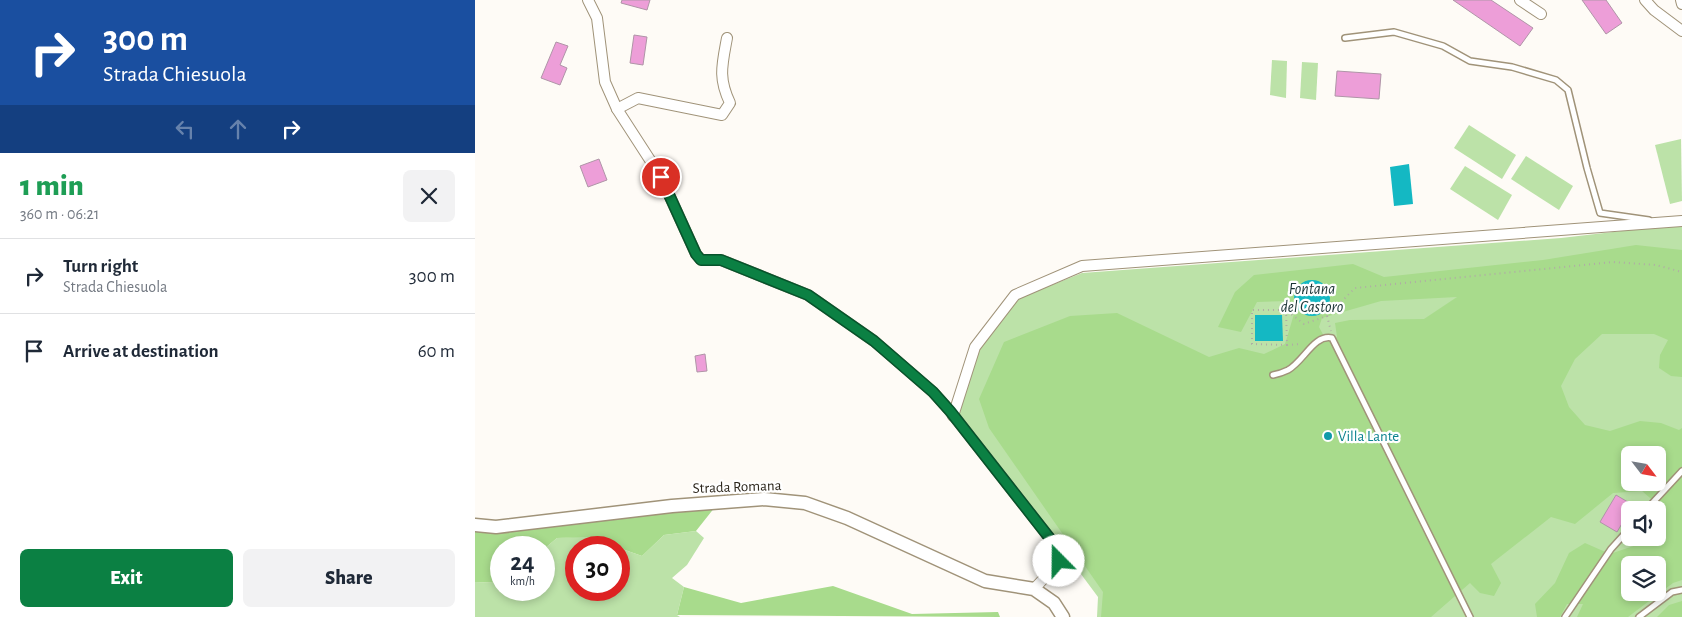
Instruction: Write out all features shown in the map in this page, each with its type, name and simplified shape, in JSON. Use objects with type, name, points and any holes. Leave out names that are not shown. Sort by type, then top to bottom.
[{"type":"street","points":[[588,0],[597,18],[605,82],[617,109],[661,177],[696,254],[701,260],[721,260],[808,295],[874,341],[933,392],[1059,550],[1059,561],[1034,589]]},
{"type":"street","points":[[1519,0],[1541,14]]},
{"type":"street","points":[[1645,0],[1654,10],[1682,31]]},
{"type":"street","points":[[1681,0],[1682,4]]},
{"type":"street","points":[[617,109],[638,98],[722,116],[730,103],[722,87],[721,69],[727,38]]},
{"type":"street","points":[[953,416],[975,347],[1015,295],[1082,266],[1682,221]]},
{"type":"street","name":"Strada Romana","points":[[475,525],[496,527],[672,506],[746,500],[764,499],[805,503],[847,518],[985,581],[1034,589],[1054,603],[1063,617]]},
{"type":"lane","points":[[1345,38],[1394,32],[1443,46],[1470,61],[1512,67],[1557,80],[1568,90],[1600,213],[1671,223]]},
{"type":"lane","points":[[1273,375],[1288,370],[1308,353],[1316,341],[1325,336],[1332,338],[1470,617]]},
{"type":"lane","points":[[1655,501],[1682,472]]},
{"type":"lane","points":[[1565,617],[1606,556],[1621,538]]},
{"type":"lane","points":[[1639,617],[1672,592],[1682,590]]},
{"type":"path","points":[[1316,341],[1287,345],[1252,344],[1251,310],[1286,310],[1304,324],[1327,316],[1355,288],[1613,262],[1656,264],[1682,272]]},
{"type":"path","points":[[1286,310],[1287,345]]},
{"type":"path","points":[[1327,316],[1332,338]]},
{"type":"green space","points":[[1272,60],[1287,61],[1286,98],[1270,95]]},
{"type":"green space","points":[[1302,62],[1318,63],[1316,100],[1300,98]]},
{"type":"green space","points":[[1469,125],[1516,155],[1502,179],[1454,148]]},
{"type":"green space","points":[[1681,139],[1682,201],[1670,204],[1655,145]]},
{"type":"green space","points":[[1526,156],[1573,186],[1559,210],[1511,179]]},
{"type":"green space","points":[[1465,166],[1512,195],[1498,220],[1450,189]]},
{"type":"green space","name":"Villa Lante","points":[[1682,224],[1682,617],[1097,617],[1098,597],[1029,504],[959,416],[978,348],[1017,299],[1082,273],[1561,238]]},
{"type":"green space","name":"Villa Lante","points":[[1636,245],[1682,250],[1682,377],[1671,376],[1659,368],[1660,355],[1668,340],[1654,334],[1602,334],[1575,359],[1561,386],[1569,407],[1585,425],[1610,431],[1640,421],[1661,423],[1679,430],[1682,428],[1682,580],[1666,588],[1666,556],[1621,556],[1621,601],[1649,601],[1628,617],[1577,617],[1583,604],[1567,604],[1560,617],[1537,617],[1535,604],[1555,583],[1569,553],[1585,543],[1610,554],[1633,546],[1666,546],[1666,501],[1654,501],[1642,491],[1613,493],[1575,524],[1551,517],[1491,564],[1501,583],[1494,596],[1480,593],[1470,583],[1431,617],[1101,617],[1103,592],[989,428],[979,399],[1004,342],[1070,316],[1117,313],[1209,357],[1239,348],[1264,354],[1285,344],[1294,314],[1288,301],[1257,302],[1241,332],[1218,327],[1235,292],[1254,275],[1353,264],[1384,277],[1543,260]],"holes":[[[1457,297],[1424,319],[1350,320],[1335,323],[1337,337],[1327,342],[1319,327],[1322,318],[1381,301]]]},
{"type":"green space","points":[[715,507],[696,531],[664,535],[642,556],[630,552],[630,536],[565,536],[565,538],[555,540],[555,536],[490,536],[490,583],[475,582],[475,530]]},
{"type":"green space","points":[[696,531],[704,538],[687,565],[672,578],[684,587],[677,615],[680,617],[475,617],[475,582],[490,583],[490,601],[555,601],[555,540],[557,538],[565,537],[565,601],[630,601],[630,552],[642,556],[664,535]]},
{"type":"green space","points":[[833,586],[912,614],[998,612],[1000,617],[677,615],[684,587],[741,603]]},
{"type":"green space","points":[[1682,601],[1682,617],[1657,617],[1669,605]]},
{"type":"water","points":[[1409,164],[1413,204],[1394,206],[1390,167]]},
{"type":"water","name":"Fontana del Castoro","points":[[1312,280],[1324,286],[1330,298],[1324,310],[1312,316],[1300,310],[1294,298],[1300,286]]},
{"type":"water","points":[[1255,315],[1282,315],[1283,341],[1255,341]]},
{"type":"building","points":[[622,0],[650,0],[647,10],[621,3]]},
{"type":"building","points":[[1453,0],[1491,0],[1533,28],[1520,46]]},
{"type":"building","points":[[1582,0],[1606,0],[1622,23],[1606,34]]},
{"type":"building","points":[[634,35],[647,37],[643,65],[630,63]]},
{"type":"building","points":[[556,42],[568,46],[560,65],[567,68],[560,85],[541,78]]},
{"type":"building","points":[[1337,71],[1381,74],[1379,99],[1335,96]]},
{"type":"building","points":[[599,159],[607,180],[588,187],[580,166]]},
{"type":"building","points":[[705,354],[707,371],[697,372],[695,356]]},
{"type":"building","points":[[1616,495],[1626,501],[1621,501],[1621,525],[1617,532],[1600,522]]},
{"type":"place","name":"Villa Lante","points":[[1328,436]]},
{"type":"route","points":[[661,177],[696,254],[701,260],[721,260],[808,295],[874,341],[933,392],[1059,550],[1059,561]]}]
